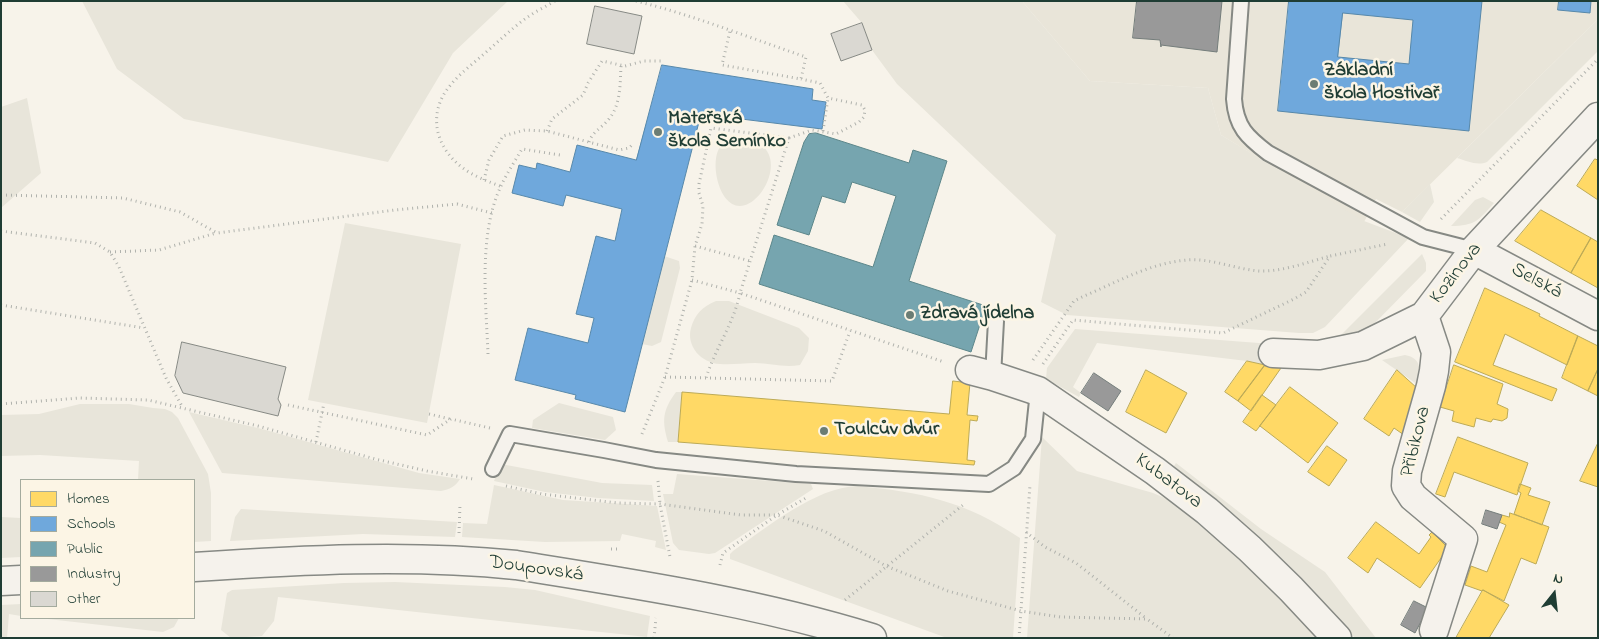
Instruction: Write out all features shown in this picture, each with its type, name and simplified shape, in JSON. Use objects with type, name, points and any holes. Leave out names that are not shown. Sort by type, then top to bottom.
[{"type":"street","name":"Kozinova","points":[[1273,353],[1318,355],[1363,346],[1424,316],[1474,250],[1598,117]]},
{"type":"street","name":"Selská","points":[[1474,250],[1598,316]]},
{"type":"street","name":"Přibíkova","points":[[1424,316],[1436,352],[1434,371],[1407,471],[1406,486],[1413,497],[1463,540],[1434,630]]},
{"type":"street","name":"Kubatova","points":[[982,373],[1040,378],[1207,512],[1284,582],[1337,638]]},
{"type":"street","name":"Doupovská","points":[[195,567],[310,560],[393,559],[490,562],[674,591],[820,622],[872,638]]},
{"type":"street","points":[[1,581],[20,580]]},
{"type":"lane","points":[[1241,1],[1234,99],[1235,112],[1245,133],[1252,141],[1268,153],[1422,237],[1474,250]]},
{"type":"lane","points":[[982,373],[996,321]]},
{"type":"lane","points":[[492,470],[510,434],[656,460],[831,476],[989,484],[1014,468],[1033,439],[1040,378]]},
{"type":"path","points":[[500,186],[474,176],[456,163],[442,146],[436,128],[436,121],[443,96],[466,69],[526,18],[555,1]]},
{"type":"path","points":[[636,1],[660,7],[806,57],[801,78]]},
{"type":"path","points":[[730,31],[722,65],[820,83],[828,98],[823,132]]},
{"type":"path","points":[[1330,256],[1306,292],[1223,334],[1073,320],[1040,378],[1027,370],[1068,307],[1082,296],[1147,269],[1188,260],[1208,261],[1260,271],[1276,270],[1330,256],[1422,237],[1598,59]]},
{"type":"path","points":[[546,131],[552,119],[583,95],[602,61],[621,66],[644,61],[663,61]]},
{"type":"path","points":[[589,142],[617,106],[621,66]]},
{"type":"path","points":[[639,442],[665,377],[692,280],[695,246],[702,224],[703,206],[699,184],[711,128],[789,138],[807,131],[836,134],[859,122],[864,117],[865,110],[862,105],[828,98]]},
{"type":"path","points":[[484,180],[489,160],[502,136],[525,130],[546,131],[619,150],[629,148],[634,143]]},
{"type":"path","points":[[706,378],[711,362],[738,305],[740,293],[789,138]]},
{"type":"path","points":[[488,354],[485,260],[492,213],[500,186],[522,149],[560,155]]},
{"type":"path","points":[[1,194],[123,198],[180,212],[217,233]]},
{"type":"path","points":[[110,252],[159,250],[217,233],[394,210],[457,204],[492,213]]},
{"type":"path","points":[[1,231],[95,243],[110,252],[118,266],[166,378],[183,408]]},
{"type":"path","points":[[695,246],[750,261]]},
{"type":"path","points":[[692,280],[740,293],[850,331],[982,373]]},
{"type":"path","points":[[1,305],[144,328]]},
{"type":"path","points":[[665,377],[832,381],[850,331]]},
{"type":"path","points":[[1,404],[80,398],[148,400],[258,426],[418,469],[476,479]]},
{"type":"path","points":[[316,442],[324,403]]},
{"type":"path","points":[[288,404],[427,435],[451,419]]},
{"type":"path","points":[[429,414],[481,425],[510,434]]},
{"type":"path","points":[[1019,638],[1033,439]]},
{"type":"path","points":[[720,565],[723,553],[828,484],[831,476]]},
{"type":"path","points":[[839,605],[989,484]]},
{"type":"path","points":[[504,485],[542,494],[618,503],[660,504],[741,515],[777,516],[824,531],[886,566],[948,591],[1021,611],[1060,617],[1147,619]]},
{"type":"path","points":[[659,494],[670,557]]},
{"type":"path","points":[[458,542],[460,504]]},
{"type":"path","points":[[1026,532],[1045,547],[1076,563],[1173,638]]},
{"type":"path","points":[[654,638],[656,618]]},
{"type":"shaded area","points":[[82,1],[508,1],[453,53],[388,162],[184,119],[117,69]]},
{"type":"shaded area","points":[[843,1],[1022,1],[1090,81],[1208,88],[1221,135],[1364,221],[1409,238],[1325,327],[1313,333],[1067,315],[1041,302],[1056,235],[897,84],[872,50],[862,23]]},
{"type":"shaded area","points":[[1022,1],[1598,1],[1598,19],[1402,212],[1376,199],[1364,222],[1221,135],[1208,88],[1090,81]]},
{"type":"shaded area","points":[[1598,19],[1598,51],[1487,162],[1468,162],[1457,158]]},
{"type":"shaded area","points":[[27,98],[41,173],[1,208],[1,107]]},
{"type":"shaded area","points":[[742,138],[758,143],[767,151],[771,162],[770,174],[758,196],[749,203],[740,206],[732,204],[721,190],[716,171],[716,161],[717,152],[725,142]]},
{"type":"shaded area","points":[[1430,184],[1434,202],[1420,222],[1402,212]]},
{"type":"shaded area","points":[[1483,197],[1494,203],[1480,218],[1466,225],[1451,226],[1475,200]]},
{"type":"shaded area","points":[[345,223],[461,244],[427,423],[308,400]]},
{"type":"shaded area","points":[[1422,254],[1426,263],[1426,271],[1370,328],[1333,343]]},
{"type":"shaded area","points":[[664,256],[679,261],[680,268],[661,342],[652,346],[642,344]]},
{"type":"shaded area","points":[[716,301],[729,301],[799,328],[809,338],[808,351],[800,365],[720,364],[701,357],[693,347],[690,335],[691,328],[700,311]]},
{"type":"shaded area","points":[[1075,329],[1272,344],[1265,365],[1247,361],[1097,343],[1073,387],[1081,393],[1079,397],[1046,379],[1047,368]]},
{"type":"shaded area","points":[[1405,355],[1415,359],[1419,366],[1418,385],[1382,360]]},
{"type":"shaded area","points":[[676,392],[682,392],[678,442],[668,442],[664,416]]},
{"type":"shaded area","points":[[559,403],[613,417],[616,430],[605,440],[532,428],[533,420]]},
{"type":"shaded area","points":[[80,404],[129,404],[165,409],[172,412],[178,418],[208,474],[211,493],[211,541],[195,542],[195,479],[138,479],[139,461],[40,455],[1,456],[1,415],[39,414]]},
{"type":"shaded area","points":[[189,412],[262,429],[419,473],[460,479],[452,487],[441,491],[222,473]]},
{"type":"shaded area","points":[[1042,437],[1077,471],[1153,493],[1172,501],[1278,591],[1322,638],[1027,638]]},
{"type":"shaded area","points":[[1176,463],[1261,529],[1325,572],[1376,638],[1355,638],[1291,570],[1245,527],[1174,466]]},
{"type":"shaded area","points":[[501,464],[602,483],[652,485],[654,501],[598,498],[545,492],[494,481]]},
{"type":"shaded area","points":[[677,474],[811,484],[813,489],[715,553],[709,554],[679,550],[673,543],[663,494],[673,494]]},
{"type":"shaded area","points":[[494,485],[563,500],[657,506],[666,550],[655,547],[656,541],[622,534],[620,541],[545,542],[462,537],[463,523],[487,524]]},
{"type":"shaded area","points":[[857,486],[902,491],[942,500],[980,515],[1020,538],[1013,638],[947,638],[730,559],[730,554],[733,551],[792,510],[825,493]]},
{"type":"shaded area","points":[[241,509],[457,522],[455,537],[363,534],[230,541],[235,517]]},
{"type":"shaded area","points":[[1,517],[20,518],[20,557],[1,558]]},
{"type":"shaded area","points":[[395,582],[535,590],[650,616],[647,637],[278,597],[274,621],[262,636],[231,638],[221,630],[227,593],[232,590],[344,583]]},
{"type":"shaded area","points":[[20,604],[20,616],[9,614],[7,638],[1,638],[1,605]]},
{"type":"shaded area","points":[[48,619],[178,619],[174,627],[163,632]]},
{"type":"building: Homes","points":[[1595,159],[1598,160],[1598,200],[1577,186]]},
{"type":"building: Homes","points":[[1541,210],[1591,238],[1571,273],[1515,241]]},
{"type":"building: Homes","points":[[1591,238],[1598,242],[1598,288],[1571,273]]},
{"type":"building: Homes","points":[[1485,288],[1540,314],[1539,316],[1578,336],[1567,365],[1505,334],[1493,365],[1557,389],[1552,401],[1455,362]]},
{"type":"building: Homes","points":[[1578,336],[1598,346],[1598,369],[1588,391],[1562,378]]},
{"type":"building: Homes","points":[[1247,361],[1265,365],[1238,401],[1225,392]]},
{"type":"building: Homes","points":[[1265,365],[1281,368],[1251,411],[1238,401]]},
{"type":"building: Homes","points":[[1454,365],[1503,384],[1497,404],[1508,409],[1507,418],[1502,421],[1493,419],[1491,422],[1476,418],[1474,427],[1452,421],[1454,411],[1440,407]]},
{"type":"building: Homes","points":[[1598,369],[1598,396],[1588,391]]},
{"type":"building: Homes","points":[[1146,370],[1187,393],[1166,433],[1126,412]]},
{"type":"building: Homes","points":[[1397,370],[1417,388],[1404,435],[1394,428],[1389,436],[1364,419]]},
{"type":"building: Homes","name":"Toulcův dvůr","points":[[953,381],[970,383],[967,415],[978,416],[977,421],[970,420],[967,460],[975,461],[974,465],[678,442],[682,392],[949,414]]},
{"type":"building: Homes","points":[[1290,387],[1338,423],[1308,463],[1260,426]]},
{"type":"building: Homes","points":[[1262,395],[1276,405],[1256,431],[1243,422]]},
{"type":"building: Homes","points":[[1458,437],[1528,463],[1517,495],[1454,472],[1445,497],[1436,494]]},
{"type":"building: Homes","points":[[1598,443],[1598,487],[1580,481]]},
{"type":"building: Homes","points":[[1327,446],[1347,460],[1329,486],[1308,472]]},
{"type":"building: Homes","points":[[1520,484],[1531,488],[1528,495],[1550,502],[1542,525],[1514,514],[1521,493],[1518,491]]},
{"type":"building: Homes","points":[[1510,513],[1549,527],[1536,564],[1521,558],[1504,601],[1483,590],[1465,585],[1471,566],[1487,572],[1506,525],[1499,522],[1502,515],[1509,517]]},
{"type":"building: Homes","points":[[1376,522],[1419,554],[1431,537],[1429,535],[1432,532],[1448,548],[1420,588],[1377,558],[1368,573],[1348,558]]},
{"type":"building: Homes","points":[[1483,590],[1509,605],[1489,638],[1456,638]]},
{"type":"building: Schools","points":[[1289,1],[1482,1],[1469,131],[1278,111]],"holes":[[[1343,13],[1413,20],[1409,64],[1338,57]]]},
{"type":"building: Schools","points":[[1559,1],[1591,1],[1590,13],[1558,10]]},
{"type":"building: Schools","points":[[662,65],[813,89],[812,100],[826,102],[822,129],[701,114],[625,412],[575,399],[576,395],[515,380],[528,328],[588,343],[594,318],[576,314],[596,236],[615,241],[622,209],[566,195],[563,206],[512,193],[519,165],[536,169],[537,163],[570,172],[577,145],[636,160]]},
{"type":"building: Public","points":[[816,133],[909,163],[913,150],[947,161],[909,281],[986,306],[971,352],[759,284],[774,235],[873,267],[896,196],[852,182],[845,203],[822,196],[809,235],[777,225],[804,142],[809,134]]},
{"type":"building: Industry","points":[[1137,1],[1222,1],[1217,52],[1161,45],[1161,47],[1160,40],[1133,38]]},
{"type":"building: Industry","points":[[1094,373],[1121,391],[1108,411],[1081,393]]},
{"type":"building: Industry","points":[[1486,510],[1502,515],[1497,529],[1482,524]]},
{"type":"building: Industry","points":[[1414,601],[1428,608],[1415,633],[1401,625]]},
{"type":"building: Other","points":[[595,6],[642,16],[634,54],[587,44]]},
{"type":"building: Other","points":[[862,23],[872,50],[841,61],[831,34]]},
{"type":"building: Other","points":[[182,342],[286,367],[278,399],[281,405],[278,416],[183,393],[175,376]]},
{"type":"place","name":"Základní škola Hostivař","points":[[1314,84]]},
{"type":"place","name":"Mateřská škola Semínko","points":[[658,132]]},
{"type":"place","name":"Zdravá jídelna","points":[[910,315]]},
{"type":"place","name":"Toulcův dvůr","points":[[824,431]]}]
